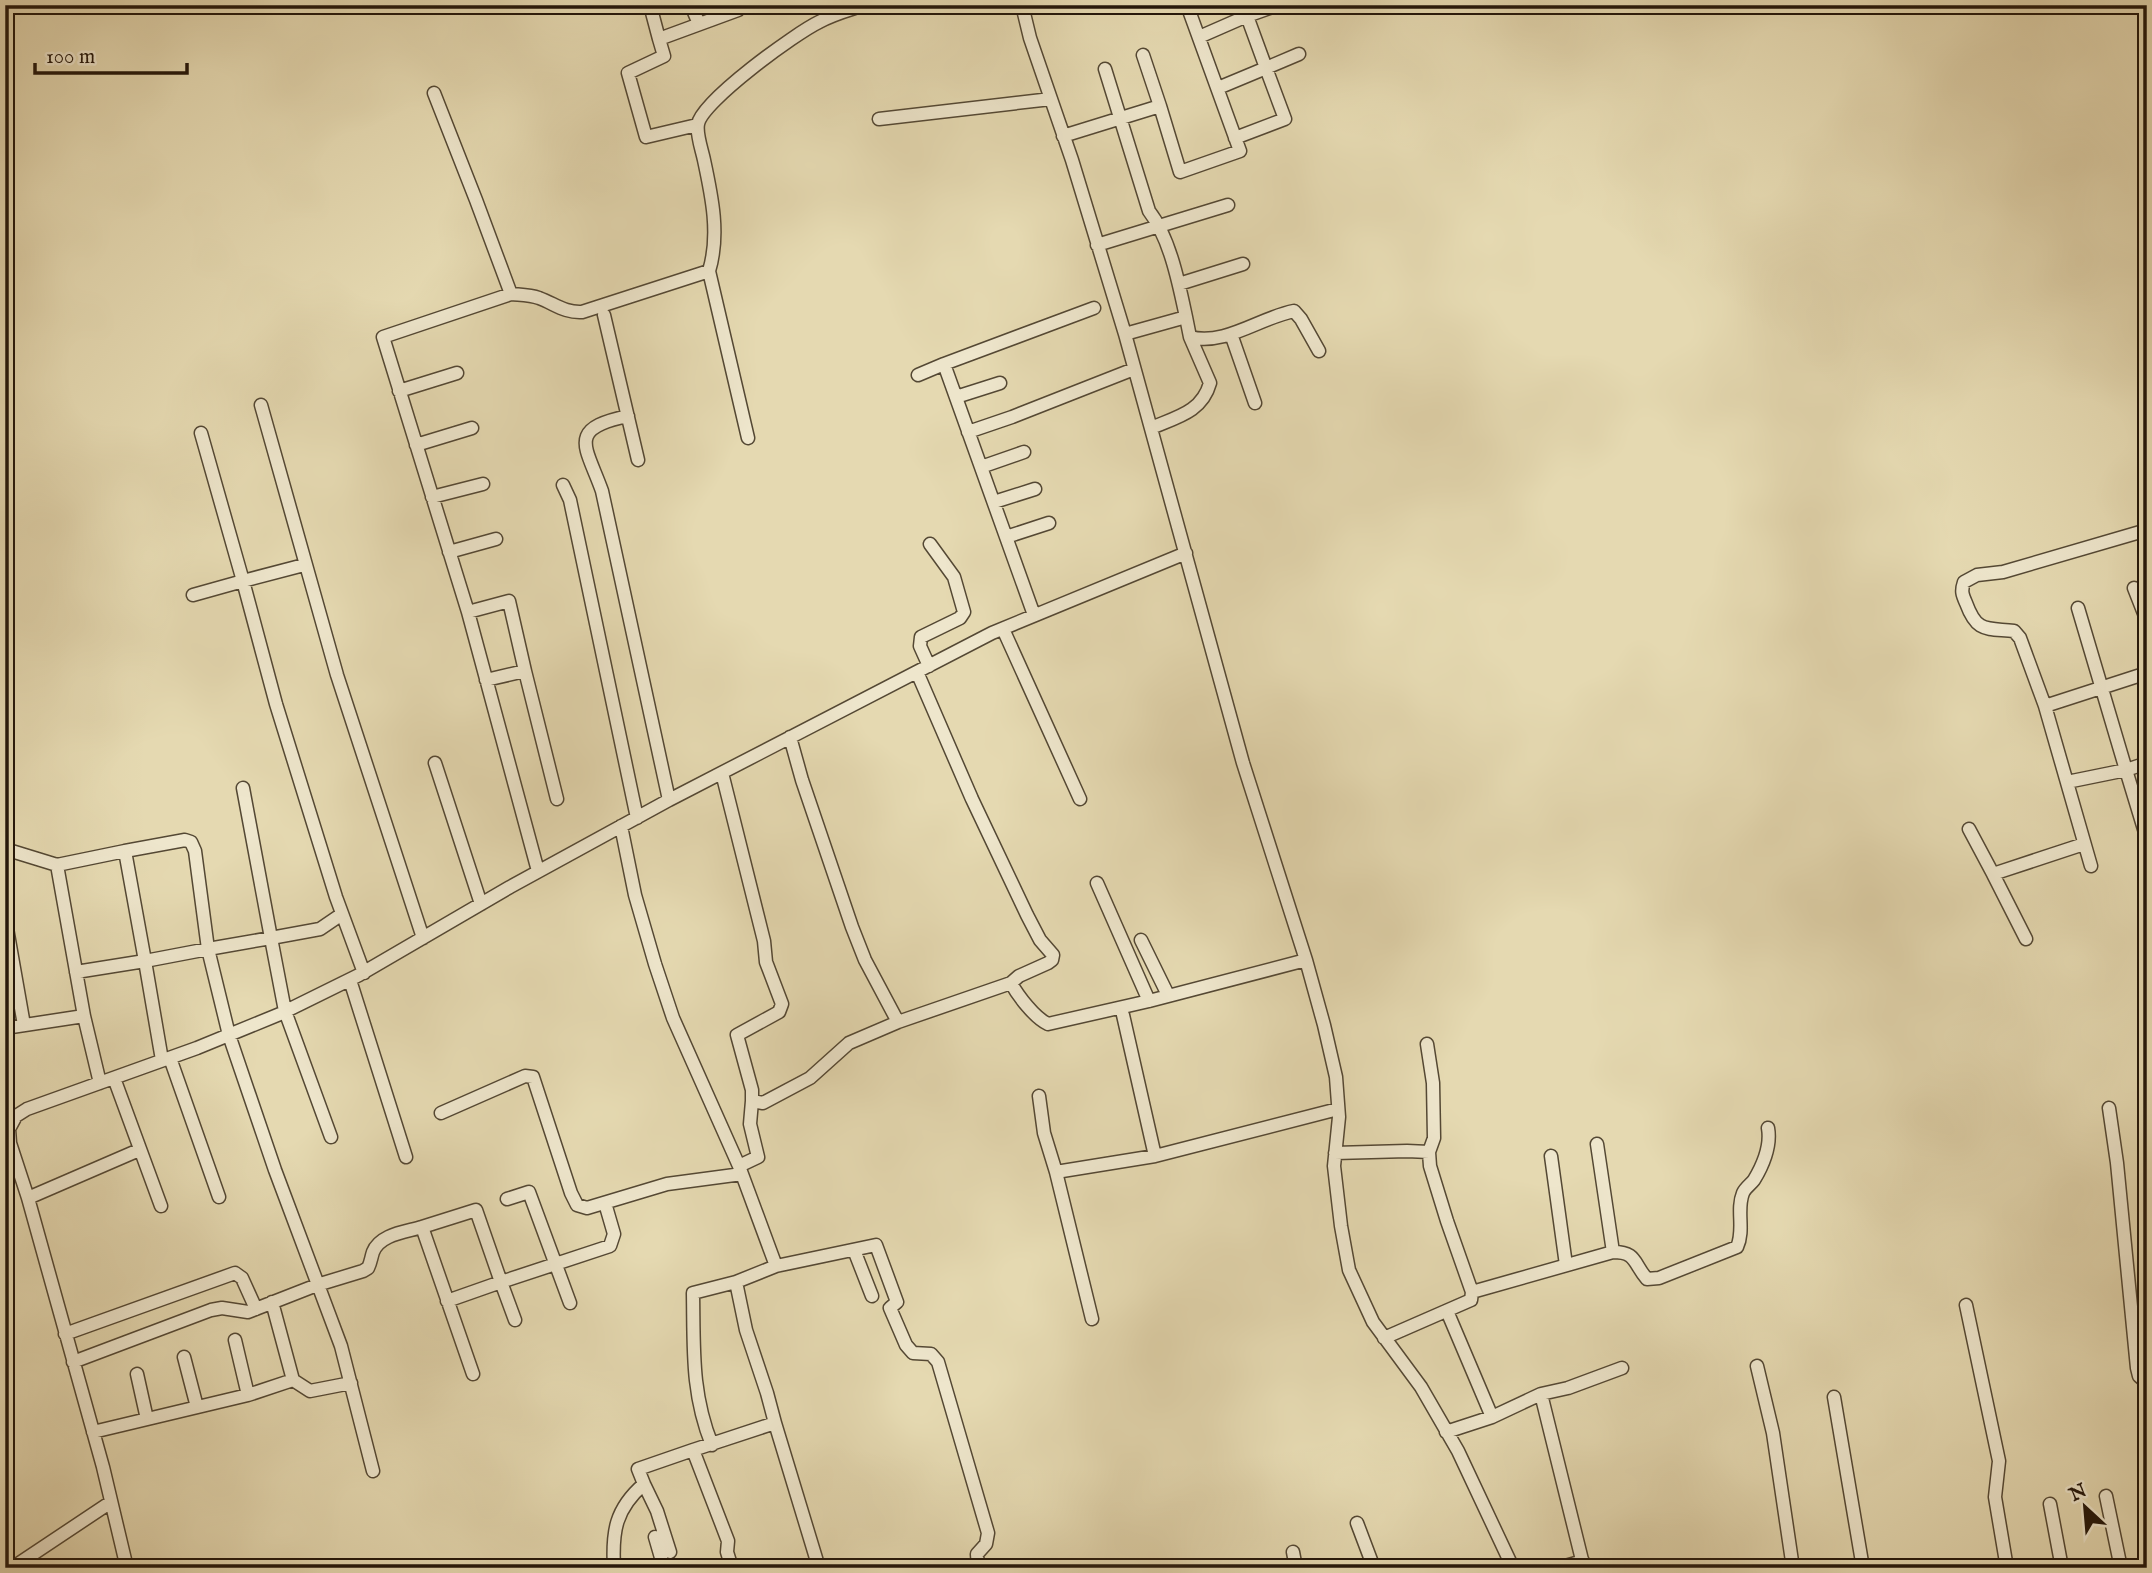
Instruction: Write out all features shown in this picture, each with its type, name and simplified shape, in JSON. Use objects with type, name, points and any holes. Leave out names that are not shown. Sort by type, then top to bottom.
[{"type":"street","points":[[650,5],[664,56],[628,73],[646,136],[697,125]]},
{"type":"street","points":[[691,5],[699,24]]},
{"type":"street","points":[[748,438],[709,271],[714,255],[715,233],[710,186],[697,125],[704,111],[719,96],[794,37],[839,9],[864,5]]},
{"type":"street","points":[[1022,5],[1125,334],[1252,795],[1306,960],[1336,1077],[1338,1109],[1334,1166],[1340,1226],[1349,1270],[1363,1304],[1384,1338],[1421,1387],[1458,1451],[1513,1568]]},
{"type":"street","points":[[1143,55],[1180,172],[1240,151],[1187,5]]},
{"type":"street","points":[[1199,37],[1246,11],[1278,5]]},
{"type":"street","points":[[659,39],[741,7]]},
{"type":"street","points":[[1235,138],[1285,118],[1246,11]]},
{"type":"street","points":[[1218,88],[1299,54]]},
{"type":"street","points":[[1105,69],[1149,211],[1159,225],[1179,284],[1190,337],[1210,383],[1208,393],[1194,410],[1151,428]]},
{"type":"street","points":[[433,93],[477,200],[511,294]]},
{"type":"street","points":[[879,119],[1051,99]]},
{"type":"street","points":[[1063,135],[1160,106]]},
{"type":"street","points":[[1097,245],[1228,205]]},
{"type":"street","points":[[1179,284],[1243,264]]},
{"type":"street","points":[[537,871],[468,612],[383,337],[511,294],[540,299],[569,313],[582,312],[709,271]]},
{"type":"street","points":[[918,375],[1094,309]]},
{"type":"street","points":[[1190,337],[1204,341],[1294,311],[1319,351]]},
{"type":"street","points":[[604,315],[638,460]]},
{"type":"street","points":[[1125,334],[1186,317]]},
{"type":"street","points":[[1231,334],[1255,403]]},
{"type":"street","points":[[944,364],[1034,615]]},
{"type":"street","points":[[968,432],[1134,369]]},
{"type":"street","points":[[399,391],[457,373]]},
{"type":"street","points":[[956,397],[1000,383]]},
{"type":"street","points":[[261,405],[304,565],[393,852],[423,938]]},
{"type":"street","points":[[628,416],[595,426],[589,432],[585,448],[602,491],[669,800]]},
{"type":"street","points":[[416,445],[472,428]]},
{"type":"street","points":[[201,433],[276,704],[342,914],[364,973]]},
{"type":"street","points":[[981,467],[1024,452]]},
{"type":"street","points":[[432,497],[483,484]]},
{"type":"street","points":[[563,485],[570,499],[637,818]]},
{"type":"street","points":[[993,502],[1035,489]]},
{"type":"street","points":[[1006,537],[1049,523]]},
{"type":"street","points":[[2091,866],[2045,706],[2020,638],[2014,631],[1984,629],[1977,625],[1961,591],[1964,582],[1977,575],[2003,572],[2147,530]]},
{"type":"street","points":[[449,552],[496,539]]},
{"type":"street","points":[[752,1101],[763,1103],[810,1078],[849,1043],[898,1022],[1011,984],[1019,976],[1052,960],[1053,955],[1040,940],[1027,915],[972,799],[923,669],[921,637],[960,618],[964,612],[954,577],[930,544]]},
{"type":"street","points":[[127,1568],[93,1432],[28,1198],[10,1143],[11,1117],[229,1035],[350,980],[537,871],[923,669],[1034,615],[1186,553]]},
{"type":"street","points":[[193,594],[304,565]]},
{"type":"street","points":[[2134,588],[2147,621]]},
{"type":"street","points":[[468,612],[509,601],[557,799]]},
{"type":"street","points":[[2078,608],[2147,839]]},
{"type":"street","points":[[1003,629],[1080,799]]},
{"type":"street","points":[[486,680],[525,671]]},
{"type":"street","points":[[2045,706],[2147,673]]},
{"type":"street","points":[[790,737],[852,927],[865,960],[898,1022]]},
{"type":"street","points":[[435,763],[481,904]]},
{"type":"street","points":[[2067,782],[2147,763]]},
{"type":"street","points":[[441,1113],[525,1076],[533,1077],[573,1199],[577,1205],[587,1208],[667,1184],[741,1170],[758,1157],[750,1124],[752,1090],[737,1035],[779,1012],[782,1003],[766,962],[764,941],[722,773]]},
{"type":"street","points":[[243,788],[285,1011],[331,1137]]},
{"type":"street","points":[[621,826],[635,895],[673,1018],[741,1170],[776,1266]]},
{"type":"street","points":[[1969,829],[2026,939]]},
{"type":"street","points":[[5,849],[57,864],[185,840],[194,846],[208,949],[229,1035],[341,1346],[373,1471]]},
{"type":"street","points":[[1993,874],[2084,844]]},
{"type":"street","points":[[125,851],[166,1059],[219,1197]]},
{"type":"street","points":[[57,864],[84,1016],[100,1083]]},
{"type":"street","points":[[1097,883],[1149,1001]]},
{"type":"street","points":[[76,972],[320,929],[342,914]]},
{"type":"street","points":[[5,917],[24,1025]]},
{"type":"street","points":[[1141,940],[1168,995]]},
{"type":"street","points":[[1011,984],[1025,1004],[1041,1021],[1048,1024],[1306,960]]},
{"type":"street","points":[[350,980],[406,1157]]},
{"type":"street","points":[[1122,1015],[1155,1156]]},
{"type":"street","points":[[5,1028],[84,1016]]},
{"type":"street","points":[[1384,1338],[1471,1300],[1472,1292],[1430,1166],[1429,1152],[1434,1138],[1433,1083],[1427,1044]]},
{"type":"street","points":[[114,1078],[161,1206]]},
{"type":"street","points":[[1039,1096],[1044,1133],[1092,1319]]},
{"type":"street","points":[[2109,1108],[2137,1368],[2139,1377],[2147,1383]]},
{"type":"street","points":[[1056,1172],[1155,1156],[1338,1109]]},
{"type":"street","points":[[1472,1292],[1612,1252],[1626,1252],[1647,1279],[1659,1278],[1737,1247],[1741,1238],[1744,1191],[1754,1180],[1765,1155],[1770,1140],[1768,1128]]},
{"type":"street","points":[[1597,1144],[1612,1252]]},
{"type":"street","points":[[28,1198],[139,1150]]},
{"type":"street","points":[[1335,1153],[1429,1152]]},
{"type":"street","points":[[1550,1156],[1566,1265]]},
{"type":"street","points":[[507,1199],[529,1192],[570,1303]]},
{"type":"street","points":[[447,1301],[610,1246],[614,1234],[605,1203]]},
{"type":"street","points":[[73,1362],[211,1310],[222,1308],[248,1312],[368,1268],[373,1251],[379,1242],[388,1237],[476,1210],[514,1320]]},
{"type":"street","points":[[422,1227],[473,1374]]},
{"type":"street","points":[[712,1445],[701,1419],[697,1400],[693,1293],[736,1282],[776,1266],[876,1245],[897,1302],[890,1308],[906,1345],[913,1353],[931,1354],[938,1362],[988,1533],[986,1544],[977,1555],[978,1568]]},
{"type":"street","points":[[853,1250],[872,1296]]},
{"type":"street","points":[[65,1334],[234,1273],[242,1278],[256,1309]]},
{"type":"street","points":[[736,1282],[746,1330],[768,1393],[819,1568]]},
{"type":"street","points":[[272,1302],[293,1380],[310,1391],[351,1383]]},
{"type":"street","points":[[1966,1305],[1999,1461],[1995,1497],[2007,1568]]},
{"type":"street","points":[[1447,1311],[1492,1417]]},
{"type":"street","points":[[235,1340],[248,1395]]},
{"type":"street","points":[[184,1357],[197,1407]]},
{"type":"street","points":[[1757,1366],[1773,1433],[1793,1568]]},
{"type":"street","points":[[1446,1432],[1492,1417],[1541,1394],[1568,1388],[1622,1368]]},
{"type":"street","points":[[137,1374],[147,1419]]},
{"type":"street","points":[[93,1432],[248,1395],[293,1380]]},
{"type":"street","points":[[1541,1394],[1583,1564],[1558,1568]]},
{"type":"street","points":[[1834,1397],[1863,1568]]},
{"type":"street","points":[[670,1552],[657,1511],[638,1469],[775,1423]]},
{"type":"street","points":[[693,1450],[727,1541],[732,1568]]},
{"type":"street","points":[[614,1568],[613,1538],[616,1524],[630,1496],[644,1484]]},
{"type":"street","points":[[2106,1496],[2121,1568]]},
{"type":"street","points":[[12,1568],[111,1502]]},
{"type":"street","points":[[2050,1504],[2062,1568]]},
{"type":"street","points":[[1357,1523],[1372,1567]]},
{"type":"street","points":[[655,1537],[664,1568]]},
{"type":"street","points":[[1293,1552],[1296,1568]]}]
